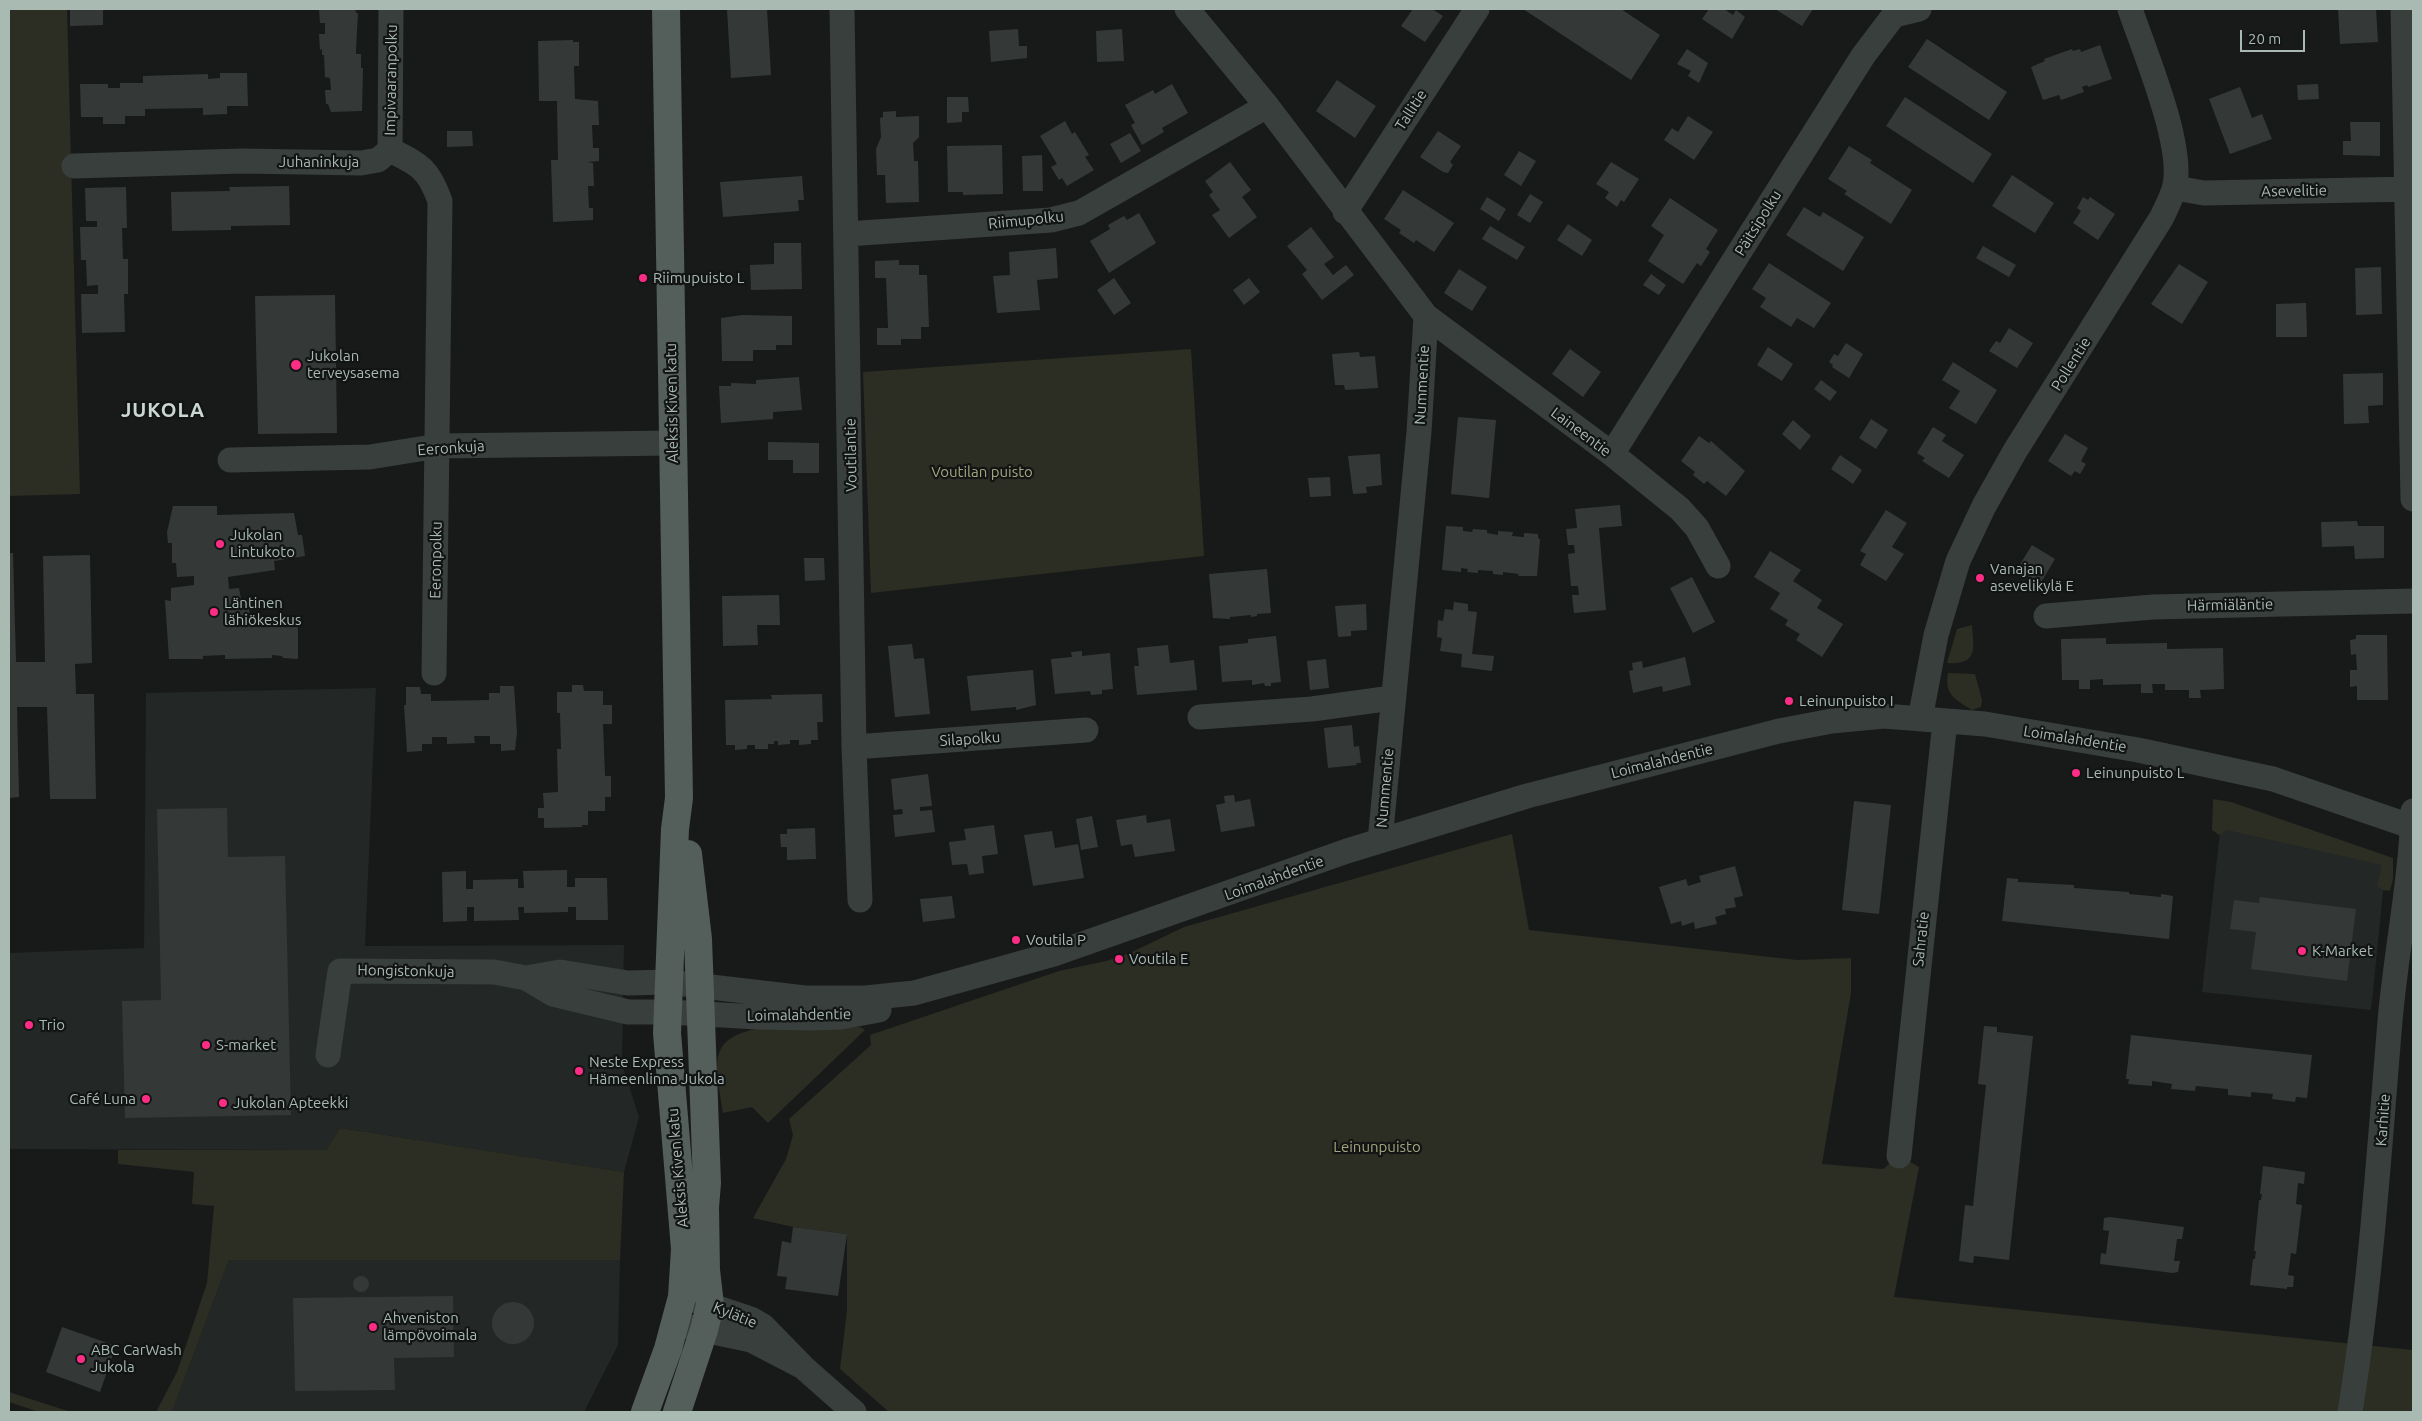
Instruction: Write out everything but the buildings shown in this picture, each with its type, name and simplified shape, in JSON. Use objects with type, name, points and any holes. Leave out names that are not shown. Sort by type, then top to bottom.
[{"type":"main road","name":"Aleksis Kiven katu","points":[[666,9],[679,798],[694,902],[700,985],[707,1183],[705,1207],[707,1317],[677,1412]]},
{"type":"main road","name":"Aleksis Kiven katu","points":[[645,1412],[675,1324],[682,1297],[685,1249],[667,1032],[668,982],[673,934],[675,829],[679,798]]},
{"type":"street","name":"Impivaaranpolku","points":[[390,150],[391,9]]},
{"type":"street","name":"Voutilantie","points":[[842,9],[854,747],[860,900]]},
{"type":"street","points":[[1187,9],[1267,106],[1345,212],[1426,316]]},
{"type":"street","name":"Tallitie","points":[[1345,212],[1477,9]]},
{"type":"street","name":"Päitsipolku","points":[[1612,454],[1863,56],[1894,16],[1919,9]]},
{"type":"street","name":"Pollentie","points":[[1920,719],[1936,635],[1958,561],[1984,506],[2015,451],[2162,217],[2174,188],[2174,148],[2168,121],[2130,9]]},
{"type":"street","points":[[2403,9],[2409,189],[2413,499]]},
{"type":"street","name":"Riimupolku","points":[[847,234],[1051,220],[1080,213],[1267,106]]},
{"type":"street","name":"Juhaninkuja","points":[[74,166],[242,161],[361,163],[378,160],[390,150]]},
{"type":"street","points":[[390,150],[414,162],[432,178],[440,201],[438,446]]},
{"type":"street","name":"Asevelitie","points":[[2174,188],[2204,193],[2409,189]]},
{"type":"street","name":"Laineentie","points":[[1426,316],[1612,454],[1680,509],[1697,528],[1718,566]]},
{"type":"street","name":"Nummentie","points":[[1380,841],[1392,698],[1419,432],[1426,316]]},
{"type":"street","name":"Eeronkuja","points":[[230,460],[370,457],[438,446],[672,443]]},
{"type":"street","name":"Eeronpolku","points":[[434,673],[438,446]]},
{"type":"street","name":"Härmiäläntie","points":[[2046,616],[2153,607],[2413,601]]},
{"type":"street","points":[[1200,717],[1312,709],[1392,698]]},
{"type":"street","name":"Loimalahdentie","points":[[668,1012],[758,1017],[841,1017],[884,1008],[927,990],[1054,954],[1380,841],[1526,796],[1779,731],[1832,721],[1884,716],[1985,724],[2138,750],[2272,780],[2413,827]]},
{"type":"street","name":"Sahratie","points":[[1899,1156],[1945,721]]},
{"type":"street","name":"Silapolku","points":[[854,747],[1086,730]]},
{"type":"street","name":"Karhitie","points":[[2350,1412],[2361,1347],[2380,1169],[2390,1021],[2413,827],[2413,811]]},
{"type":"street","name":"Hongistonkuja","points":[[328,1054],[340,971],[494,972],[526,978],[553,994],[628,1012],[668,1012]]},
{"type":"street","name":"Hongistonkuja","points":[[526,978],[560,972],[628,983],[668,982]]},
{"type":"street","name":"Loimalahdentie","points":[[668,982],[780,996],[836,999],[927,990]]},
{"type":"street","name":"Kylätie","points":[[682,1297],[707,1317],[803,1366],[854,1412]]},
{"type":"street","name":"Kylätie","points":[[675,1324],[707,1317]]},
{"type":"shaded area","points":[[376,688],[365,946],[624,945],[622,1064],[639,1117],[624,1172],[340,1128],[326,1150],[9,1149],[9,953],[144,948],[146,693]]},
{"type":"shaded area","points":[[2221,823],[2386,864],[2371,1010],[2202,992]]},
{"type":"shaded area","points":[[229,1260],[620,1260],[618,1345],[584,1412],[172,1412]]},
{"type":"green space","points":[[9,9],[67,9],[80,494],[9,496]]},
{"type":"green space","name":"Voutilan puisto","points":[[1191,349],[1204,556],[871,593],[863,372]]},
{"type":"green space","points":[[1972,625],[1972,654],[1964,661],[1947,663],[1957,629]]},
{"type":"green space","points":[[1948,673],[1975,674],[1982,700],[1981,707],[1972,710],[1952,696],[1948,687]]},
{"type":"green space","points":[[2213,799],[2231,802],[2393,858],[2393,879],[2390,891],[2383,890],[2377,886],[2382,865],[2227,830],[2219,835],[2212,830]]},
{"type":"green space","name":"Leinunpuisto","points":[[1512,834],[1529,930],[1797,960],[1851,958],[1851,993],[1822,1164],[1883,1169],[1899,1156],[1919,1167],[1894,1297],[2413,1350],[2413,1412],[889,1412],[840,1369],[847,1310],[847,1234],[793,1227],[753,1218],[786,1159],[793,1135],[789,1119],[871,1045],[870,1035],[1059,971],[1106,961],[1130,953],[1184,927]]},
{"type":"green space","points":[[771,1026],[852,1026],[865,1030],[768,1123],[752,1107],[723,1113],[717,1064],[719,1053],[725,1043],[735,1036],[750,1030]]},
{"type":"green space","points":[[340,1128],[624,1172],[620,1260],[229,1260],[172,1412],[156,1412],[177,1372],[207,1283],[214,1206],[192,1204],[194,1172],[118,1164],[118,1150],[326,1150]]},
{"type":"green space","points":[[9,1392],[71,1412],[39,1412],[9,1402]]},
{"type":"place","name":"Riimupuisto L","points":[[643,278]]},
{"type":"place","name":"Jukolan terveysasema","points":[[296,365]]},
{"type":"place","name":"Jukolan Lintukoto","points":[[220,544]]},
{"type":"place","name":"Vanajan asevelikylä E","points":[[1980,578]]},
{"type":"place","name":"Läntinen lähiökeskus","points":[[214,612]]},
{"type":"place","name":"Leinunpuisto I","points":[[1789,701]]},
{"type":"place","name":"Leinunpuisto L","points":[[2076,773]]},
{"type":"place","name":"Voutila P","points":[[1016,940]]},
{"type":"place","name":"K-Market","points":[[2302,951]]},
{"type":"place","name":"Voutila E","points":[[1119,959]]},
{"type":"place","name":"Trio","points":[[29,1025]]},
{"type":"place","name":"S-market","points":[[206,1045]]},
{"type":"place","name":"Neste Express Hämeenlinna Jukola","points":[[579,1071]]},
{"type":"place","name":"Café Luna","points":[[146,1099]]},
{"type":"place","name":"Jukolan Apteekki","points":[[223,1103]]},
{"type":"place","name":"Ahveniston lämpövoimala","points":[[373,1327]]},
{"type":"place","name":"ABC CarWash Jukola","points":[[81,1359]]},
{"type":"district","name":"JUKOLA","points":[[163,410]]}]
